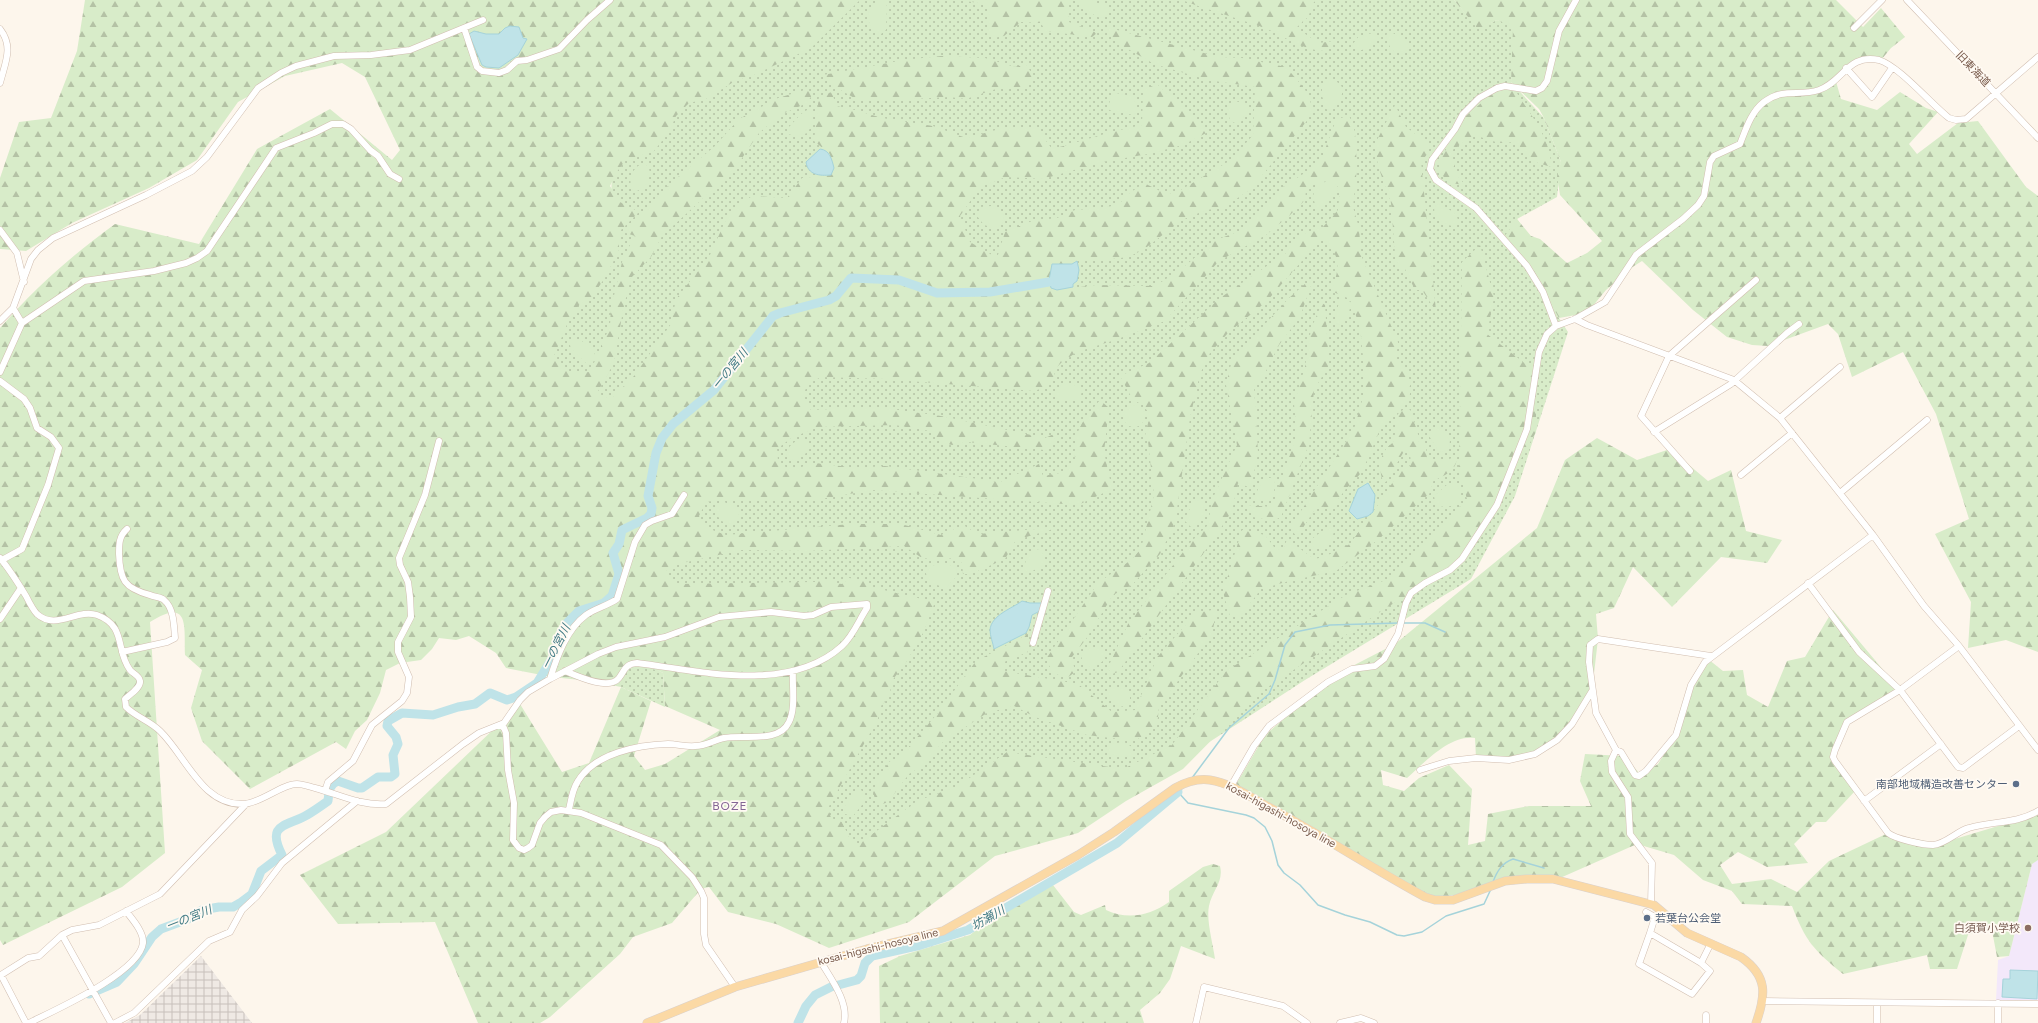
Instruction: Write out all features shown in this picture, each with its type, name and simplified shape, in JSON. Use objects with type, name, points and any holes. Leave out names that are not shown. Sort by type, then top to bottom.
[{"type":"main road","name":"kosai-higashi-hosoya line","points":[[647,1023],[735,987],[821,962],[943,931],[1078,855],[1184,783],[1204,779],[1231,786],[1293,820],[1425,898],[1435,900],[1453,900],[1505,881],[1540,879],[1553,880],[1651,904],[1687,933],[1710,945],[1741,957],[1749,963],[1761,981],[1763,1002],[1756,1023]]},
{"type":"street","points":[[464,28],[477,67],[482,71],[499,73],[507,70],[517,61],[527,60],[559,50],[587,20],[610,0]]},
{"type":"street","points":[[1556,326],[1543,292],[1527,266],[1476,208],[1436,180],[1430,169],[1432,160],[1455,129],[1463,114],[1479,98],[1496,88],[1505,86],[1536,91],[1542,88],[1547,81],[1559,31],[1576,0]]},
{"type":"street","points":[[1854,28],[1882,0]]},
{"type":"street","name":"旧東海道","points":[[1907,0],[2038,138]]},
{"type":"street","points":[[0,321],[13,308],[24,282],[31,259],[38,250],[53,238],[146,195],[192,171],[207,157],[258,88],[281,73],[296,66],[334,56],[371,55],[410,50],[483,20]]},
{"type":"street","points":[[0,29],[5,35],[9,47],[0,83]]},
{"type":"street","points":[[1231,786],[1254,746],[1269,726],[1328,682],[1352,669],[1375,666],[1384,659],[1398,634],[1406,603],[1411,593],[1425,583],[1450,570],[1462,559],[1497,505],[1527,429],[1539,352],[1547,334],[1556,326],[1575,319],[1605,302],[1636,255],[1683,220],[1698,205],[1704,196],[1710,162],[1714,156],[1740,144],[1753,113],[1759,106],[1774,94],[1820,90],[1846,68],[1861,60],[1869,59],[1880,61],[1892,68],[1917,88],[1943,113],[1956,120],[1966,119],[1972,116],[2038,57]]},
{"type":"street","points":[[1846,68],[1872,97],[1892,68]]},
{"type":"street","points":[[0,372],[22,323],[84,281],[154,271],[197,258],[207,251],[276,148],[332,124],[343,124],[351,129],[370,150],[378,156],[390,174],[399,179]]},
{"type":"street","points":[[0,230],[17,253],[24,282]]},
{"type":"street","points":[[1690,471],[1641,416],[1669,356],[1756,280]]},
{"type":"street","points":[[13,308],[22,323]]},
{"type":"street","points":[[1575,319],[1587,325],[1734,380],[1780,418],[1840,493],[1924,606],[1959,646],[2038,750]]},
{"type":"street","points":[[1654,432],[1731,384],[1799,324]]},
{"type":"street","points":[[1780,418],[1840,367]]},
{"type":"street","points":[[0,381],[24,399],[30,408],[37,428],[51,437],[58,448],[48,485],[22,549],[1,559],[37,614],[48,620],[62,621],[79,615],[96,615],[111,624],[118,632],[122,652],[130,671],[137,676],[140,682],[139,687],[125,699],[126,707],[135,715],[149,722],[160,731],[210,793],[224,802],[246,804]]},
{"type":"street","points":[[1840,493],[1928,420]]},
{"type":"street","points":[[1741,475],[1792,433]]},
{"type":"street","points":[[325,791],[328,782],[353,761],[372,725],[402,701],[407,694],[409,678],[398,652],[398,642],[411,617],[410,597],[408,582],[400,565],[399,558],[425,495],[439,441]]},
{"type":"street","points":[[550,678],[563,644],[575,626],[585,615],[617,599],[621,592],[634,542],[645,525],[672,514],[684,495]]},
{"type":"street","points":[[122,652],[167,642],[175,638],[170,608],[164,599],[136,592],[127,586],[122,578],[119,546],[122,534],[127,529]]},
{"type":"street","points":[[1711,656],[1598,639],[1593,642],[1589,648],[1592,691],[1596,713],[1616,750],[1621,752],[1635,775],[1638,776],[1646,771],[1676,735],[1691,685],[1697,673],[1711,656],[1872,535]]},
{"type":"street","points":[[1808,583],[1859,652],[1900,690],[1958,767],[1963,768],[2019,726]]},
{"type":"street","points":[[0,619],[21,588]]},
{"type":"street","points":[[1033,643],[1048,591]]},
{"type":"street","points":[[126,910],[143,938],[143,944],[133,959],[117,976],[27,1023],[1,975],[28,958],[39,956],[62,935],[72,930],[99,925],[126,910],[160,894],[246,804],[296,783],[334,793],[372,806],[386,804],[463,744],[479,733],[500,725],[528,692],[550,678],[598,654],[616,648],[665,637],[720,617],[771,612],[804,616],[813,615],[831,607],[867,604],[867,608],[843,645],[818,662],[793,671],[766,675],[738,676],[633,663],[624,668],[618,679],[608,684],[584,679],[565,671]]},
{"type":"street","points":[[1959,646],[1900,690],[1847,722],[1833,757],[1864,801],[1892,836],[1932,845],[1938,844],[1969,828],[2029,817],[2038,811]]},
{"type":"street","points":[[569,810],[573,791],[578,780],[588,769],[606,758],[643,746],[669,744],[696,746],[725,738],[775,735],[786,728],[790,722],[792,714],[793,671]]},
{"type":"street","points":[[1420,770],[1449,761],[1476,758],[1509,760],[1535,754],[1557,740],[1572,724],[1592,691]]},
{"type":"street","points":[[500,725],[504,728],[506,733],[508,770],[514,803],[513,834],[515,844],[524,850],[528,848],[532,845],[540,823],[551,812],[569,810],[581,813],[661,845],[692,877],[701,891],[704,904],[704,934],[706,945],[735,987]]},
{"type":"street","points":[[1864,801],[1941,744]]},
{"type":"street","points":[[1616,750],[1611,761],[1612,772],[1628,796],[1630,834],[1652,863],[1651,904]]},
{"type":"street","points":[[115,1023],[134,1013],[209,941],[230,932],[242,910],[257,896],[282,863],[357,801]]},
{"type":"street","points":[[1646,912],[1655,917],[1639,964],[1692,994],[1710,971],[1701,963],[1650,933]]},
{"type":"street","points":[[62,935],[112,1023]]},
{"type":"street","points":[[1701,963],[1710,945]]},
{"type":"street","points":[[821,962],[842,1003],[845,1012],[844,1023]]},
{"type":"street","points":[[1196,1023],[1204,987],[1283,1006],[1307,1023]]},
{"type":"street","points":[[1763,1002],[2038,1004]]},
{"type":"street","points":[[1877,1003],[1877,1023]]},
{"type":"street","points":[[1998,1003],[1998,1023]]},
{"type":"street","points":[[1706,1015],[1706,1023]]},
{"type":"street","points":[[1340,1023],[1362,1018],[1374,1023]]},
{"type":"shaded area","name":"白須賀小学校","points":[[2038,859],[2038,1000],[1996,1000],[1998,960],[2009,956],[2032,864]]},
{"type":"shaded area","points":[[201,956],[252,1023],[125,1023],[140,1015]]},
{"type":"green space","points":[[85,0],[860,0],[811,48],[752,76],[735,81],[706,99],[689,103],[676,116],[669,132],[654,151],[625,161],[616,173],[610,186],[620,202],[639,212],[619,232],[619,250],[606,276],[592,297],[578,306],[568,322],[554,356],[569,373],[590,372],[610,326],[611,308],[623,258],[635,236],[623,232],[671,183],[715,146],[739,119],[778,98],[808,89],[812,95],[807,103],[780,115],[759,133],[734,170],[662,236],[651,257],[631,278],[623,310],[614,363],[597,393],[611,399],[634,376],[671,324],[676,299],[709,257],[729,213],[752,196],[787,198],[802,178],[831,175],[830,154],[814,141],[819,96],[832,92],[836,106],[882,118],[933,126],[966,138],[1007,127],[1036,127],[1052,149],[1142,125],[1143,90],[1157,84],[1208,132],[1183,145],[1148,154],[1102,162],[1043,179],[1006,177],[980,187],[960,216],[970,242],[997,258],[1005,232],[1032,221],[1057,218],[1075,210],[1103,208],[1120,204],[1124,197],[1144,183],[1160,191],[1174,194],[1231,160],[1253,135],[1255,87],[1208,80],[1154,64],[1121,45],[1107,33],[1106,27],[1219,57],[1242,58],[1286,67],[1304,88],[1310,99],[1312,111],[1306,122],[1251,189],[1223,208],[1206,210],[1182,220],[1143,250],[1128,257],[1077,261],[1072,264],[1052,264],[1049,280],[1057,290],[1096,285],[1155,286],[1180,270],[1216,240],[1245,229],[1283,187],[1320,163],[1336,120],[1349,115],[1355,132],[1357,168],[1353,207],[1359,228],[1361,255],[1398,342],[1396,359],[1405,370],[1409,379],[1409,402],[1382,425],[1362,472],[1345,490],[1332,508],[1317,506],[1297,537],[1293,532],[1292,525],[1354,429],[1364,394],[1365,377],[1360,327],[1350,299],[1331,291],[1336,276],[1336,258],[1330,246],[1325,239],[1322,238],[1266,302],[1228,333],[1210,353],[1200,374],[1190,418],[1175,523],[1160,554],[1132,585],[1113,595],[1086,639],[1072,657],[1075,672],[1067,678],[1053,673],[1046,659],[1098,583],[1131,560],[1141,549],[1154,495],[1148,441],[1145,436],[1148,423],[1148,412],[1143,405],[1133,400],[1120,376],[1149,363],[1220,298],[1286,253],[1300,235],[1323,227],[1338,210],[1340,188],[1332,184],[1323,183],[1306,189],[1305,200],[1290,215],[1266,235],[1219,261],[1165,321],[1115,340],[1077,352],[1062,362],[1054,370],[1055,377],[1043,388],[1034,391],[885,379],[821,377],[808,384],[802,397],[811,410],[877,407],[941,416],[1045,438],[1056,433],[1054,443],[1044,450],[967,442],[952,445],[941,442],[930,431],[895,425],[817,427],[790,439],[777,449],[778,461],[787,468],[798,468],[815,463],[857,468],[885,466],[1000,482],[1039,464],[1043,476],[1060,473],[1075,462],[1077,435],[1083,422],[1100,400],[1109,408],[1104,452],[1112,489],[1078,505],[872,490],[815,500],[727,499],[706,502],[699,516],[704,527],[726,535],[851,524],[901,524],[941,535],[963,525],[978,534],[1060,527],[1016,540],[1005,559],[971,574],[963,574],[962,563],[954,558],[939,560],[922,558],[904,546],[807,551],[741,550],[678,564],[663,573],[675,584],[815,582],[823,579],[831,580],[833,583],[842,584],[849,578],[863,580],[871,587],[935,602],[923,633],[907,661],[891,682],[890,696],[880,707],[878,719],[828,808],[831,818],[842,822],[850,839],[859,844],[917,801],[958,786],[1007,752],[1123,769],[1172,745],[1226,671],[1346,595],[1391,578],[1467,499],[1459,472],[1462,262],[1480,245],[1494,297],[1487,334],[1536,372],[1536,432],[1464,561],[1386,608],[1256,695],[1183,769],[1126,801],[1078,833],[995,856],[909,922],[829,948],[776,924],[728,912],[709,887],[701,889],[672,923],[633,937],[620,954],[550,1017],[540,1023],[478,1023],[435,922],[338,924],[300,875],[386,832],[520,704],[562,772],[589,763],[621,687],[651,701],[634,756],[645,770],[665,764],[720,730],[665,706],[663,673],[659,671],[631,663],[617,679],[609,683],[552,677],[506,668],[496,653],[469,636],[456,640],[439,638],[432,649],[421,660],[400,663],[386,670],[380,693],[367,720],[355,731],[346,749],[336,742],[250,789],[202,741],[191,708],[202,670],[185,655],[185,634],[182,618],[178,614],[172,613],[163,615],[150,622],[165,853],[122,887],[3,945],[0,940],[0,328],[54,273],[115,224],[199,244],[257,149],[330,109],[392,160],[400,150],[365,77],[342,63],[285,76],[238,102],[197,160],[149,188],[72,223],[26,251],[0,249],[0,178],[19,122],[51,118],[77,51]]},
{"type":"green space","points":[[845,0],[1454,0],[1478,28],[1497,20],[1516,27],[1511,82],[1544,118],[1561,162],[1557,197],[1517,219],[1536,247],[1559,318],[1568,332],[1515,496],[1471,579],[1305,680],[1180,761],[832,865],[685,611],[524,377],[611,204],[612,167],[702,76]]},
{"type":"green space","points":[[879,0],[883,0],[887,6],[886,30],[881,34],[872,27],[868,17],[870,8]]},
{"type":"green space","points":[[959,0],[1068,0],[1069,22],[1097,33],[1092,37],[1045,31],[1041,23],[1021,22],[1004,36],[993,38],[986,32],[990,17],[985,4]]},
{"type":"green space","points":[[1080,0],[1092,0],[1095,5],[1106,4],[1111,10],[1105,17],[1100,18],[1081,8]]},
{"type":"green space","points":[[1182,0],[1318,0],[1314,2],[1308,17],[1296,28],[1319,43],[1334,41],[1326,51],[1310,49],[1267,29]]},
{"type":"green space","points":[[1454,0],[1836,0],[1863,27],[1881,8],[1905,37],[1891,48],[1881,60],[1854,63],[1835,78],[1841,99],[1877,110],[1900,92],[1926,108],[1938,112],[1909,144],[1917,154],[1958,123],[1978,121],[2026,187],[2038,196],[2038,652],[2006,640],[1968,648],[1971,602],[1935,534],[1969,519],[1936,414],[1903,352],[1852,377],[1838,334],[1828,324],[1768,346],[1752,345],[1727,337],[1693,310],[1642,261],[1606,290],[1587,313],[1559,318],[1529,264],[1504,237],[1517,219],[1531,236],[1540,239],[1567,263],[1587,253],[1602,241],[1560,195],[1557,176],[1561,162],[1544,118],[1539,109],[1511,82],[1513,28],[1497,20],[1478,29]]},
{"type":"green space","points":[[1391,32],[1404,39],[1409,46],[1405,52],[1396,53],[1391,49],[1386,38],[1387,33]]},
{"type":"green space","points":[[1373,33],[1377,36],[1377,43],[1362,50],[1356,50],[1352,45],[1359,36]]},
{"type":"green space","points":[[941,56],[985,58],[1015,67],[1026,64],[1035,79],[1024,89],[999,88],[966,99],[949,97],[878,101],[856,99],[832,85],[823,75],[904,60]]},
{"type":"green space","points":[[1326,81],[1334,81],[1342,86],[1339,101],[1331,111],[1326,109],[1322,96],[1322,84]]},
{"type":"green space","points":[[1513,87],[1543,135],[1550,156],[1551,167],[1532,161],[1516,142],[1499,143],[1474,135],[1451,151],[1457,175],[1465,185],[1450,183],[1439,172],[1441,158],[1465,117],[1497,88]]},
{"type":"green space","points":[[1116,93],[1131,96],[1137,104],[1137,113],[1132,115],[1122,112],[1115,113],[1108,109],[1111,96]]},
{"type":"green space","points":[[1234,101],[1245,103],[1250,110],[1244,116],[1242,121],[1235,123],[1230,121],[1228,110],[1229,105]]},
{"type":"green space","points":[[1395,105],[1406,127],[1429,144],[1428,153],[1421,162],[1436,311],[1422,290],[1415,290],[1405,269],[1398,266],[1395,254],[1391,203],[1378,166],[1375,144]]},
{"type":"green space","points":[[807,110],[813,112],[813,119],[808,133],[795,136],[788,134],[788,128],[801,114]]},
{"type":"green space","points":[[643,163],[648,166],[650,174],[649,179],[642,189],[633,191],[630,183],[633,171]]},
{"type":"green space","points":[[1329,181],[1335,184],[1338,189],[1336,194],[1322,207],[1316,207],[1314,201],[1315,187],[1317,184]]},
{"type":"green space","points":[[1441,204],[1456,214],[1458,220],[1452,226],[1444,223],[1435,213],[1434,210],[1436,205]]},
{"type":"green space","points":[[991,206],[1000,210],[1004,214],[1002,224],[995,228],[984,225],[977,216],[980,207]]},
{"type":"green space","points":[[1306,283],[1312,283],[1300,317],[1279,345],[1266,371],[1254,386],[1258,453],[1251,488],[1238,483],[1232,511],[1213,540],[1118,672],[1112,674],[1108,669],[1128,624],[1190,543],[1208,525],[1212,500],[1237,445],[1226,385],[1232,360],[1289,298]]},
{"type":"green space","points":[[1343,299],[1351,302],[1348,318],[1340,325],[1335,323],[1339,301]]},
{"type":"green space","points":[[1322,303],[1325,305],[1329,365],[1314,390],[1309,444],[1281,517],[1273,521],[1253,517],[1247,505],[1272,507],[1297,434],[1294,404],[1305,367],[1311,329]]},
{"type":"green space","points":[[579,339],[589,346],[595,354],[593,363],[588,365],[574,352],[570,346],[571,340]]},
{"type":"green space","points":[[1063,384],[1073,384],[1082,390],[1080,400],[1062,401],[1056,398],[1054,395],[1058,388]]},
{"type":"green space","points":[[1134,405],[1142,408],[1145,416],[1142,424],[1134,427],[1126,424],[1123,416],[1126,408]]},
{"type":"green space","points":[[1408,408],[1411,411],[1419,442],[1426,445],[1427,459],[1442,460],[1457,456],[1455,466],[1445,475],[1432,482],[1431,492],[1379,539],[1336,571],[1289,581],[1261,589],[1240,617],[1230,616],[1223,592],[1242,530],[1265,535],[1274,547],[1283,551],[1287,539],[1314,559],[1324,557],[1350,544],[1385,495],[1400,470],[1411,465],[1410,453],[1403,453],[1386,482],[1383,481],[1380,469],[1382,456],[1395,437],[1395,422],[1398,414]]},
{"type":"green space","points":[[1439,427],[1450,440],[1449,450],[1439,452],[1429,436],[1431,430]]},
{"type":"green space","points":[[1597,438],[1637,460],[1670,449],[1708,481],[1731,470],[1746,531],[1782,540],[1767,563],[1721,557],[1672,607],[1633,567],[1614,608],[1596,614],[1598,639],[1592,691],[1561,736],[1523,757],[1476,758],[1475,738],[1456,740],[1438,751],[1407,778],[1381,770],[1383,785],[1404,791],[1419,778],[1449,765],[1472,789],[1468,845],[1485,841],[1488,814],[1529,806],[1591,806],[1580,781],[1585,754],[1624,756],[1641,775],[1658,764],[1676,735],[1684,705],[1708,659],[1723,671],[1743,670],[1747,695],[1768,707],[1787,661],[1805,657],[1833,610],[1900,690],[1849,721],[1835,757],[1856,790],[1826,822],[1816,822],[1794,844],[1808,863],[1767,867],[1738,852],[1720,865],[1732,884],[1771,879],[1797,892],[1829,861],[1888,833],[1938,844],[2025,818],[2038,810],[2038,860],[2032,864],[2009,956],[1997,957],[1991,925],[1968,935],[1957,969],[1930,969],[1927,955],[1843,974],[1817,951],[1806,937],[1792,906],[1742,904],[1732,891],[1703,880],[1674,855],[1637,844],[1560,878],[1527,879],[1474,892],[1429,899],[1234,788],[1265,735],[1337,674],[1395,644],[1537,528],[1565,460]]},
{"type":"green space","points":[[797,440],[806,440],[812,446],[805,454],[794,461],[786,456],[790,446]]},
{"type":"green space","points":[[1274,477],[1274,494],[1269,499],[1257,500],[1255,497],[1264,481]]},
{"type":"green space","points":[[1449,483],[1456,485],[1461,491],[1459,499],[1453,506],[1436,507],[1434,496]]},
{"type":"green space","points":[[1199,500],[1203,502],[1204,514],[1191,527],[1184,520],[1194,501]]},
{"type":"green space","points":[[724,502],[736,507],[740,512],[737,519],[732,524],[721,521],[715,512],[716,505]]},
{"type":"green space","points":[[1329,526],[1334,531],[1331,543],[1319,549],[1314,548],[1312,546],[1313,538]]},
{"type":"green space","points":[[1040,549],[1044,555],[1043,566],[1028,573],[1024,570],[1026,559],[1032,550]]},
{"type":"green space","points":[[943,564],[956,566],[957,576],[946,588],[931,583],[926,574],[927,566]]},
{"type":"green space","points":[[1217,609],[1212,634],[1159,707],[1157,726],[1135,741],[1087,735],[1035,717],[1014,706],[987,713],[944,741],[919,768],[909,774],[888,802],[880,805],[876,802],[873,792],[879,775],[885,774],[885,768],[890,761],[896,762],[937,714],[976,661],[1028,634],[1028,652],[1004,662],[1003,671],[1078,684],[1112,712],[1135,710],[1154,665],[1152,663],[1196,613]]},
{"type":"green space","points":[[1090,648],[1103,650],[1105,656],[1103,661],[1092,669],[1083,662],[1081,656],[1084,651]]},
{"type":"green space","points":[[646,664],[663,673],[665,707],[621,687],[611,685],[624,668]]},
{"type":"green space","points":[[1124,687],[1130,695],[1130,699],[1125,706],[1119,707],[1108,696],[1110,688]]},
{"type":"green space","points":[[1124,742],[1132,747],[1134,754],[1126,756],[1109,754],[1106,749],[1109,744]]},
{"type":"green space","points":[[861,790],[864,793],[862,805],[853,816],[845,814],[845,805],[848,798],[857,791]]},
{"type":"green space","points":[[1213,864],[1220,866],[1221,872],[1219,882],[1210,901],[1208,912],[1215,959],[1181,946],[1170,979],[1160,993],[1140,1010],[1144,1023],[880,1023],[879,966],[900,956],[970,935],[986,922],[1026,901],[1045,887],[1053,885],[1074,912],[1081,915],[1105,905],[1106,910],[1130,916],[1154,911],[1169,902],[1169,891],[1203,867]]},
{"type":"water","points":[[510,26],[519,27],[523,38],[527,39],[518,55],[499,68],[486,67],[482,65],[469,34],[474,31],[486,34],[499,34],[505,28]]},
{"type":"water","points":[[820,149],[826,151],[831,159],[834,168],[831,175],[815,174],[809,170],[807,166],[806,162]]},
{"type":"water","points":[[1077,261],[1079,270],[1077,281],[1073,284],[1073,287],[1057,290],[1051,288],[1049,280],[1052,264],[1072,264]]},
{"type":"water","points":[[1368,483],[1375,495],[1373,512],[1368,516],[1357,519],[1349,511],[1358,489]]},
{"type":"water","points":[[1022,601],[1042,603],[1042,610],[1032,615],[1026,633],[994,649],[990,632],[991,625],[1003,612]]},
{"type":"water","points":[[2010,970],[2038,971],[2037,999],[2002,997],[2003,979],[2010,979]]},
{"type":"waterway","name":"一の宮川","points":[[89,994],[117,982],[134,964],[152,937],[161,929],[188,919],[202,910],[219,907],[233,907],[252,894],[261,871],[282,855],[276,837],[277,831],[286,824],[307,815],[328,801],[330,789],[335,782],[338,781],[362,788],[378,777],[391,777],[395,774],[393,755],[398,744],[396,737],[387,726],[388,721],[402,713],[433,715],[458,707],[475,704],[490,693],[507,700],[516,697],[537,683],[556,652],[561,632],[567,623],[579,611],[604,603],[612,596],[619,574],[613,553],[619,544],[622,530],[647,518],[651,514],[652,508],[648,496],[656,453],[662,438],[673,424],[714,390],[773,316],[829,300],[836,296],[851,278],[899,280],[937,293],[990,292],[1049,282]]},
{"type":"waterway","points":[[1192,778],[1229,728],[1269,694],[1275,680],[1285,645],[1295,632],[1330,625],[1399,623]]},
{"type":"waterway","points":[[1403,623],[1425,623],[1445,632]]},
{"type":"waterway","points":[[1183,788],[1178,792],[1188,803],[1246,815],[1254,818],[1265,827],[1272,841],[1278,865],[1284,873],[1300,885],[1318,905],[1370,922],[1397,935],[1404,936],[1422,932],[1446,916],[1484,904],[1491,889]]},
{"type":"waterway","name":"坊瀬川","points":[[798,1023],[806,1006],[815,995],[831,987],[857,980],[861,976],[865,963],[872,956],[921,945],[968,930],[1117,843],[1178,792]]},
{"type":"waterway","points":[[1493,882],[1500,868],[1513,859],[1544,868]]},
{"type":"place","name":"南部地域構造改善センター","points":[[2016,784]]},
{"type":"place","name":"若葉台公会堂","points":[[1647,918]]},
{"type":"place","name":"白須賀小学校","points":[[2028,928]]},
{"type":"district","name":"BOZE","points":[[730,806]]}]
